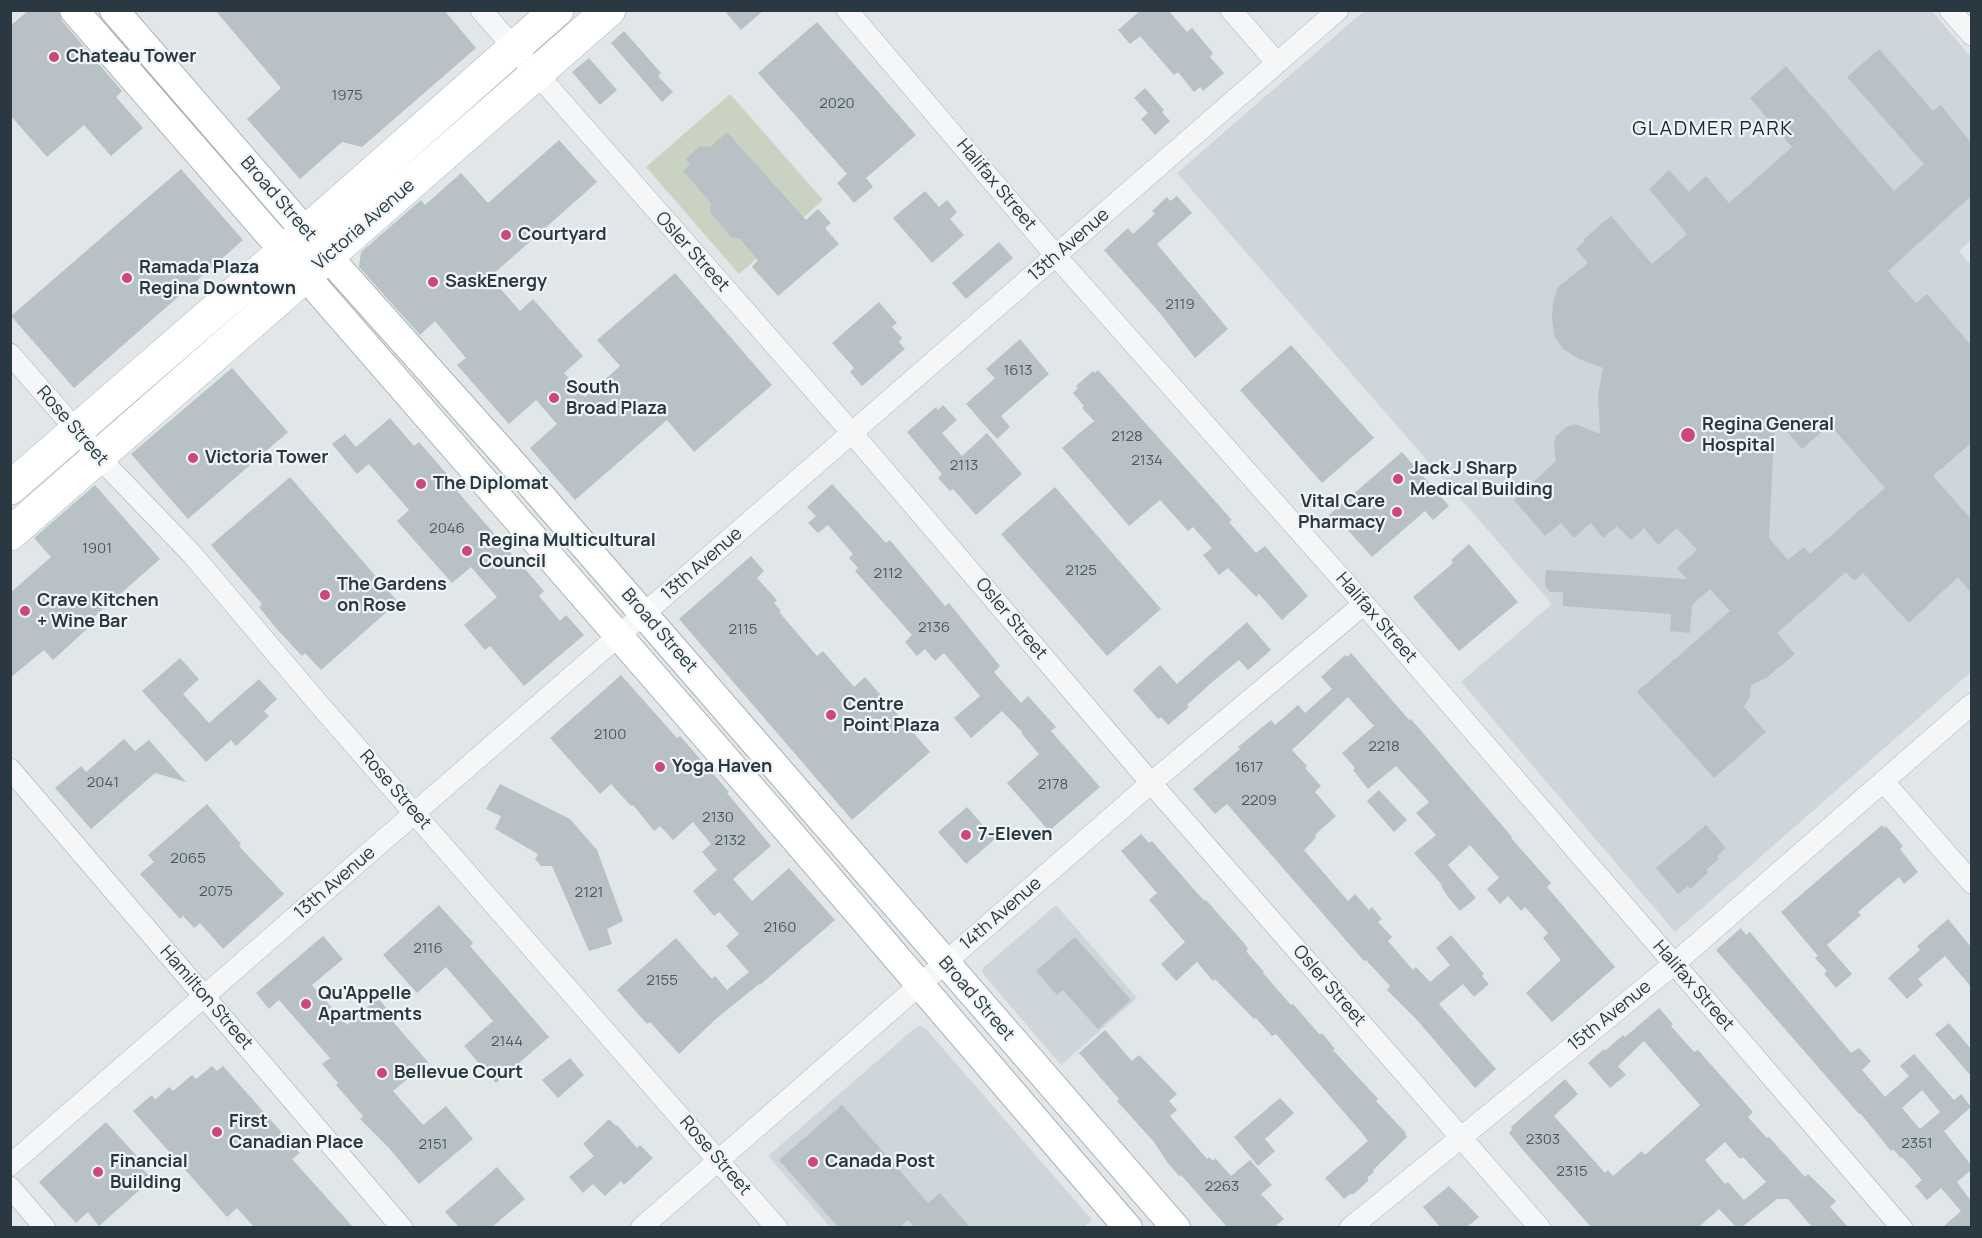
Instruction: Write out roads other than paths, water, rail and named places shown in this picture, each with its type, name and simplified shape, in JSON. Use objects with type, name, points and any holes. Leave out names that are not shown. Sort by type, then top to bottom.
[{"type":"main road","name":"Broad Street","points":[[74,10],[644,615],[1176,1227]]},
{"type":"main road","name":"Broad Street","points":[[114,10],[306,254],[619,636],[921,983],[1128,1227]]},
{"type":"main road","name":"Victoria Avenue","points":[[10,534],[99,457],[514,49],[557,10]]},
{"type":"main road","name":"Victoria Avenue","points":[[10,488],[76,431],[536,75],[609,10]]},
{"type":"street","name":"Osler Street","points":[[481,10],[852,433],[1151,783],[1540,1227]]},
{"type":"street","name":"Halifax Street","points":[[847,10],[1056,256],[1364,604],[1902,1227]]},
{"type":"street","points":[[1231,10],[1277,63]]},
{"type":"street","name":"13th Avenue","points":[[10,1165],[1338,10]]},
{"type":"street","points":[[1950,10],[1971,35]]},
{"type":"street","name":"Rose Street","points":[[10,354],[99,457],[191,553],[317,702],[777,1227]]},
{"type":"street","name":"14th Avenue","points":[[641,1227],[1151,783],[1364,604]]},
{"type":"street","name":"15th Avenue","points":[[1350,1227],[1674,964],[1971,704]]},
{"type":"street","name":"Hamilton Street","points":[[10,769],[402,1227]]},
{"type":"street","points":[[1883,781],[1971,883]]},
{"type":"street","points":[[10,1187],[45,1227]]},
{"type":"place","name":"Chateau Tower","points":[[54,57]]},
{"type":"place","name":"Courtyard","points":[[506,235]]},
{"type":"place","name":"Ramada Plaza Regina Downtown","points":[[127,278]]},
{"type":"place","name":"SaskEnergy","points":[[433,282]]},
{"type":"place","name":"South Broad Plaza","points":[[554,398]]},
{"type":"place","name":"Regina General Hospital","points":[[1688,435]]},
{"type":"place","name":"Victoria Tower","points":[[193,458]]},
{"type":"place","name":"Jack J Sharp Medical Building","points":[[1398,479]]},
{"type":"place","name":"The Diplomat","points":[[421,484]]},
{"type":"place","name":"Vital Care Pharmacy","points":[[1397,512]]},
{"type":"place","name":"Regina Multicultural Council","points":[[467,551]]},
{"type":"place","name":"The Gardens on Rose","points":[[325,595]]},
{"type":"place","name":"Crave Kitchen + Wine Bar","points":[[25,611]]},
{"type":"place","name":"Centre Point Plaza","points":[[831,715]]},
{"type":"place","name":"Yoga Haven","points":[[660,767]]},
{"type":"place","name":"7-Eleven","points":[[966,835]]},
{"type":"place","name":"Qu'Appelle Apartments","points":[[306,1004]]},
{"type":"place","name":"Bellevue Court","points":[[382,1073]]},
{"type":"place","name":"First Canadian Place","points":[[217,1132]]},
{"type":"place","name":"Canada Post","points":[[813,1162]]},
{"type":"place","name":"Financial Building","points":[[98,1172]]},
{"type":"district","name":"GLADMER PARK","points":[[1713,129]]}]
